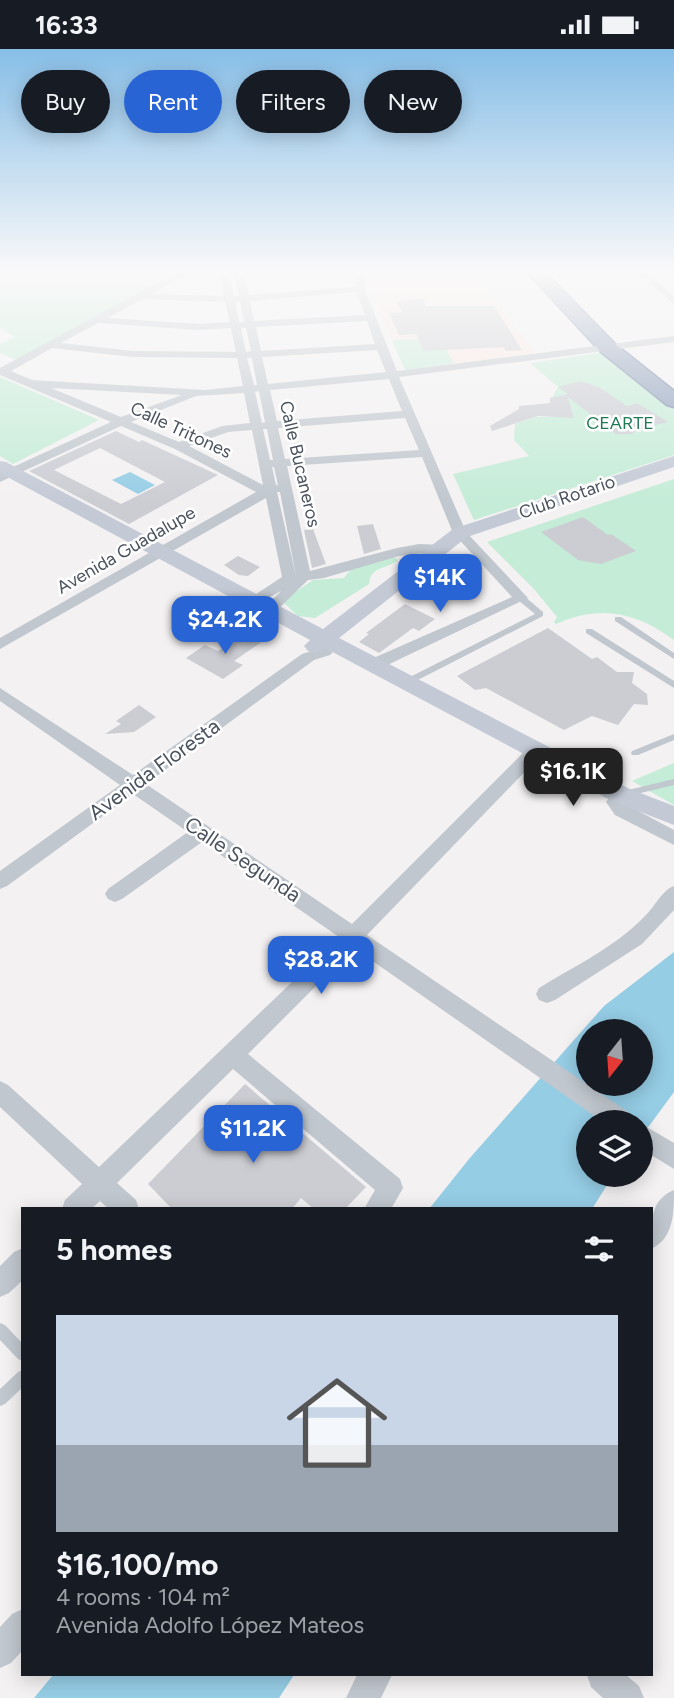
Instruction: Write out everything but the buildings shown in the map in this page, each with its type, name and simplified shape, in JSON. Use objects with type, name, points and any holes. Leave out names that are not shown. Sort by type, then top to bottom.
[{"type":"highway","points":[[610,350],[674,401]]},
{"type":"highway","points":[[639,350],[674,377]]},
{"type":"main road","name":"Club Rotario","points":[[465,540],[674,461]]},
{"type":"main road","name":"Club Rotario","points":[[465,540],[674,472]]},
{"type":"main road","points":[[3,474],[322,647],[531,756],[674,826]]},
{"type":"main road","name":"Avenida Floresta","points":[[322,647],[437,548],[465,540]]},
{"type":"main road","name":"Avenida Floresta","points":[[322,647],[465,540]]},
{"type":"main road","points":[[155,555],[262,604],[322,647],[375,664],[531,756]]},
{"type":"main road","points":[[618,798],[674,816]]},
{"type":"street","points":[[1,371],[41,350]]},
{"type":"street","points":[[96,350],[161,357],[329,350]]},
{"type":"street","name":"Calle Bucaneros","points":[[241,350],[249,388],[287,488],[304,576]]},
{"type":"street","name":"Calle Bucaneros","points":[[256,350],[263,387],[264,464],[289,577],[262,604]]},
{"type":"street","points":[[375,664],[521,598],[465,540],[424,453],[382,350]]},
{"type":"street","points":[[29,383],[205,393],[393,375],[592,350]]},
{"type":"street","name":"Calle Tritones","points":[[1,371],[179,446],[269,491]]},
{"type":"street","points":[[3,474],[121,421],[205,393]]},
{"type":"street","points":[[179,446],[226,429],[409,414]]},
{"type":"street","points":[[264,464],[424,453]]},
{"type":"street","points":[[269,491],[287,488]]},
{"type":"street","name":"Avenida Guadalupe","points":[[0,644],[269,491]]},
{"type":"street","points":[[262,604],[304,576],[319,575],[397,552],[437,548]]},
{"type":"street","points":[[397,552],[414,567]]},
{"type":"street","name":"Avenida Floresta","points":[[0,881],[322,647]]},
{"type":"street","name":"Calle Segunda","points":[[0,693],[606,1110]]},
{"type":"street","points":[[76,1207],[354,936],[531,756]]},
{"type":"street","points":[[618,798],[621,810],[674,838]]},
{"type":"street","points":[[115,894],[202,832]]},
{"type":"street","points":[[547,995],[635,937],[674,894]]},
{"type":"street","points":[[232,1054],[391,1188],[377,1207]]},
{"type":"street","points":[[0,1092],[125,1207]]},
{"type":"street","points":[[653,1143],[674,1157]]},
{"type":"street","points":[[653,1232],[674,1202]]},
{"type":"street","points":[[0,1284],[21,1263]]},
{"type":"street","points":[[0,1652],[21,1627]]},
{"type":"street","points":[[362,1698],[375,1676]]},
{"type":"street","points":[[604,1676],[627,1698]]},
{"type":"lane","points":[[407,682],[540,614],[521,598]]},
{"type":"lane","points":[[618,619],[674,657]]},
{"type":"lane","points":[[589,631],[674,685]]},
{"type":"lane","points":[[635,753],[674,737]]},
{"type":"lane","points":[[618,798],[674,782]]},
{"type":"lane","points":[[0,1330],[21,1352]]},
{"type":"lane","points":[[0,1399],[21,1379]]},
{"type":"shaded area","points":[[396,350],[533,350],[535,353],[405,370]]},
{"type":"green space","points":[[0,350],[39,350],[19,361],[0,353]]},
{"type":"green space","points":[[396,350],[447,350],[454,363],[405,370]]},
{"type":"green space","name":"CEARTE","points":[[606,352],[674,409],[674,455],[474,520],[453,474],[529,456],[514,440],[515,424],[535,417],[574,417],[569,402],[550,401],[558,387],[530,363]]},
{"type":"green space","points":[[0,377],[99,420],[13,464],[0,456]]},
{"type":"green space","points":[[674,479],[674,640],[646,623],[617,614],[587,614],[556,624],[554,622],[557,617],[534,589],[487,542]]},
{"type":"green space","points":[[393,556],[398,560],[376,571],[369,584],[315,618],[298,616],[282,601],[313,580],[344,578],[351,569]]},
{"type":"green space","points":[[674,763],[674,805],[632,781]]},
{"type":"water","points":[[130,472],[155,485],[138,494],[112,480]]},
{"type":"water","points":[[674,952],[674,1092],[653,1121],[653,1110],[576,1110],[576,1187],[606,1187],[593,1207],[431,1207],[469,1159],[576,1038],[576,1096],[653,1096],[653,1019],[593,1019],[604,1006]]},
{"type":"water","points":[[52,1676],[293,1676],[279,1698],[34,1698]]}]
